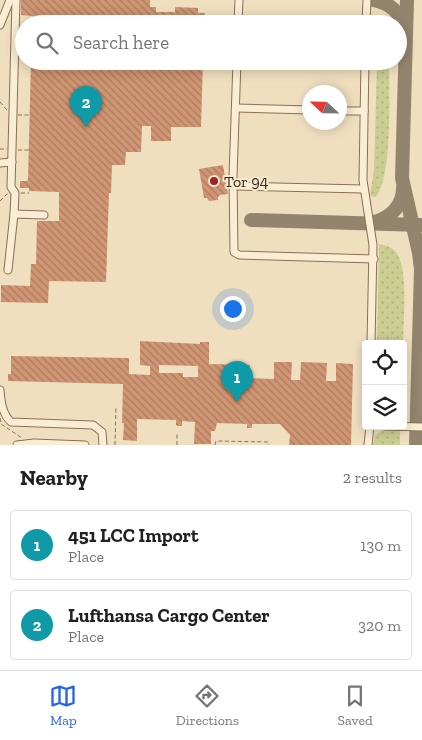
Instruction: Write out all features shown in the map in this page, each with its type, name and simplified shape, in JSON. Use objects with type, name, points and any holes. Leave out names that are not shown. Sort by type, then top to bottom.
[{"type":"lane","points":[[0,25],[10,0]]},
{"type":"lane","points":[[16,0],[16,15]]},
{"type":"lane","points":[[238,15],[239,0]]},
{"type":"lane","points":[[367,15],[368,0]]},
{"type":"lane","points":[[8,270],[15,193],[11,187],[15,40]]},
{"type":"lane","points":[[237,70],[233,249],[236,254],[374,259]]},
{"type":"lane","points":[[366,70],[363,189],[374,245],[371,340]]},
{"type":"lane","points":[[236,108],[302,110]]},
{"type":"lane","points":[[347,110],[364,111]]},
{"type":"lane","points":[[0,163],[12,162]]},
{"type":"lane","points":[[234,186],[363,189]]},
{"type":"lane","points":[[14,214],[44,215]]},
{"type":"lane","points":[[0,390],[6,418],[11,422],[93,425],[102,432],[103,445]]},
{"type":"lane","points":[[407,427],[422,427]]},
{"type":"lane","points":[[368,445],[370,430]]},
{"type":"lane","points":[[17,445],[34,443],[85,445]]},
{"type":"path","points":[[114,445],[116,406]]},
{"type":"path","points":[[0,418],[1,424],[24,439]]},
{"type":"path","points":[[177,434],[177,445]]},
{"type":"path","points":[[215,445],[216,441],[268,442],[268,445]]},
{"type":"green space","points":[[377,70],[389,70],[388,153],[381,187],[376,197],[370,196],[374,169]]},
{"type":"green space","points":[[379,244],[388,246],[396,252],[400,260],[403,270],[404,296],[403,340],[377,340]]},
{"type":"green space","points":[[383,430],[400,431],[400,445],[373,445],[375,435]]},
{"type":"building","points":[[21,0],[150,0],[150,7],[156,7],[156,12],[175,12],[175,7],[198,8],[198,13],[205,13],[205,15],[21,15]]},
{"type":"building","points":[[31,70],[203,70],[201,127],[171,127],[171,141],[151,141],[151,126],[142,126],[141,152],[126,152],[125,165],[112,165],[111,193],[109,193],[106,282],[49,281],[48,303],[1,302],[1,285],[30,286],[31,264],[36,264],[37,221],[59,221],[59,192],[29,191],[29,188],[20,188],[20,181],[27,181]]},
{"type":"building","name":"Tor 94","points":[[223,165],[228,194],[220,195],[218,200],[209,201],[207,198],[204,198],[199,169]]},
{"type":"building","points":[[140,341],[200,344],[200,342],[209,342],[209,364],[250,365],[249,378],[274,379],[274,362],[292,362],[291,380],[300,380],[301,362],[327,363],[326,381],[336,381],[336,363],[353,364],[351,445],[289,445],[290,435],[280,424],[252,424],[252,428],[247,428],[247,424],[217,423],[215,431],[211,431],[211,444],[194,444],[195,422],[182,421],[182,426],[178,426],[176,425],[176,420],[137,419],[137,441],[123,440],[123,384],[8,381],[8,374],[11,374],[11,356],[129,358],[129,374],[150,375],[150,366],[140,365]],"holes":[[[159,365],[198,366],[198,377],[183,377],[183,373],[159,373]]]},
{"type":"taxiway","points":[[374,0],[390,6],[399,15]]},
{"type":"taxiway","points":[[407,0],[407,15]]},
{"type":"taxiway","points":[[405,70],[402,178],[421,269],[416,445]]},
{"type":"taxiway","points":[[374,222],[386,217],[395,210],[401,200],[403,188]]},
{"type":"taxiway","points":[[251,220],[421,225]]},
{"type":"place","name":"Lufthansa Cargo Center","points":[[86,127]]},
{"type":"place","name":"Tor 94","points":[[214,181]]},
{"type":"place","name":"451 LCC Import","points":[[237,402]]}]
